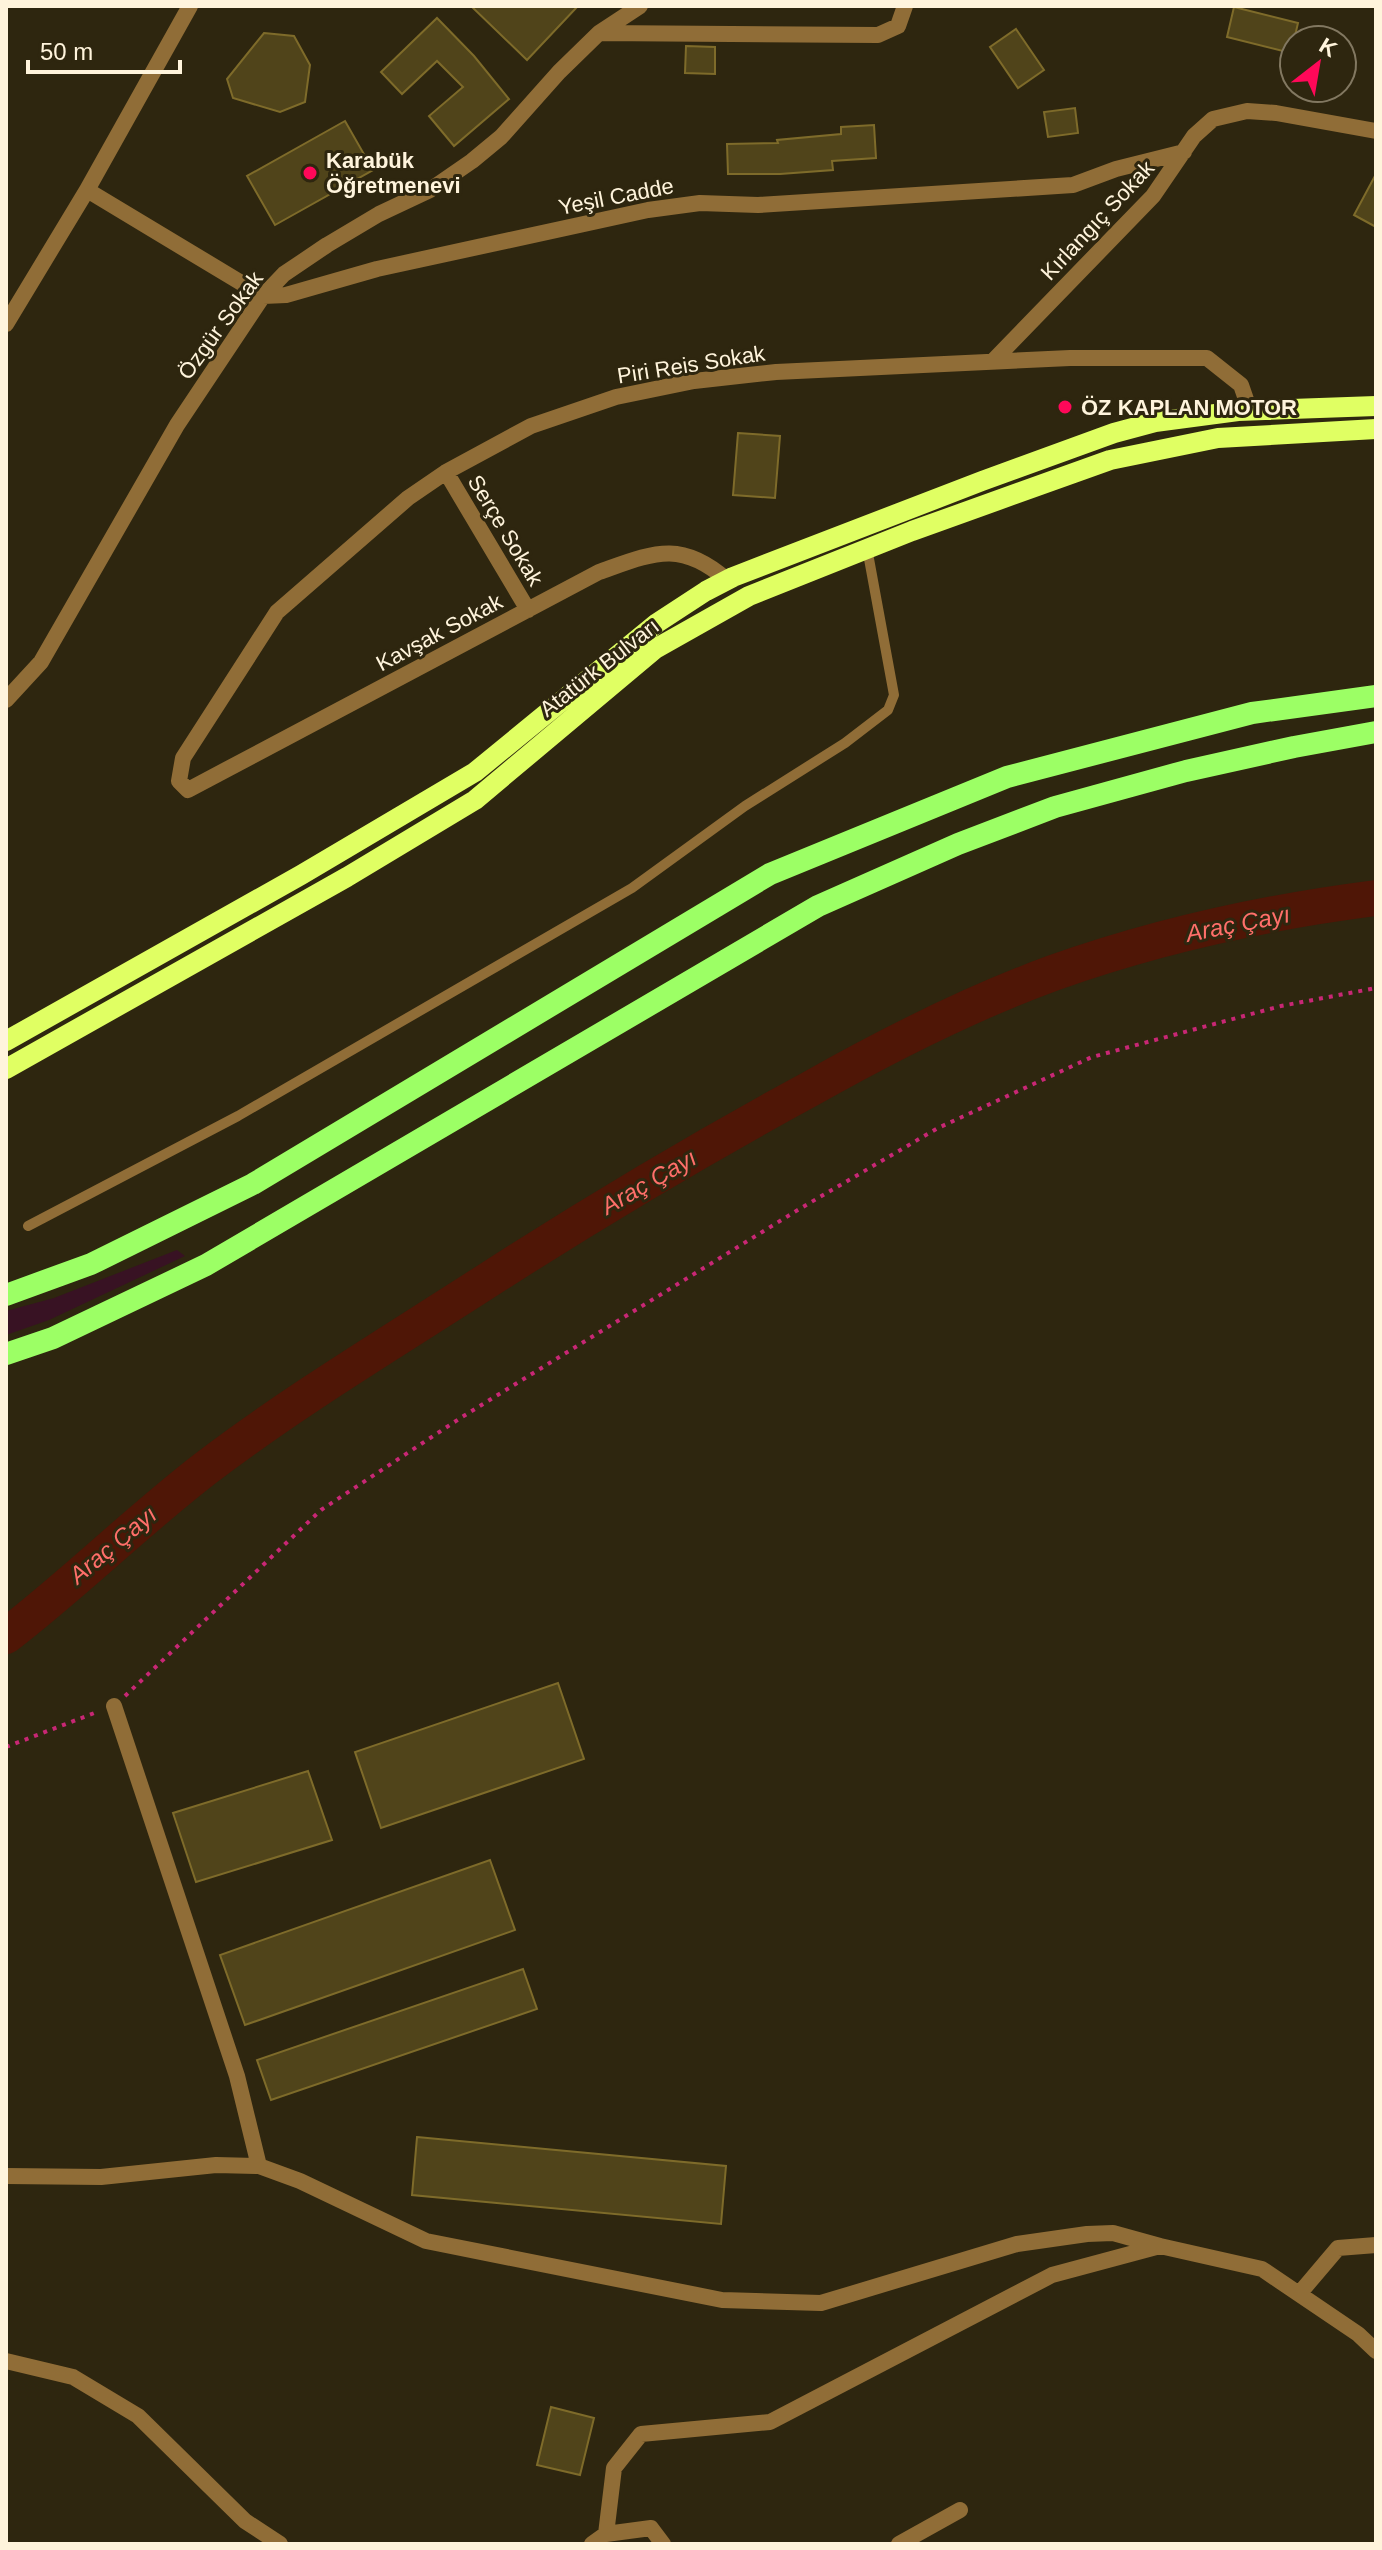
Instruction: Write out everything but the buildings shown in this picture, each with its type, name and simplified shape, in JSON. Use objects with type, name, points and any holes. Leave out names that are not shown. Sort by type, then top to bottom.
[{"type":"highway","points":[[6,1295],[91,1264],[253,1184],[770,874],[1007,777],[1252,713],[1376,696]]},
{"type":"highway","points":[[6,1354],[53,1338],[206,1265],[818,906],[958,844],[1055,807],[1186,771],[1376,732]]},
{"type":"main road","name":"Atatürk Bulvarı","points":[[6,1041],[301,875],[475,772],[657,623],[727,580],[1114,433],[1181,417],[1376,406]]},
{"type":"main road","points":[[1250,411],[1252,436]]},
{"type":"main road","name":"Atatürk Bulvarı","points":[[6,1069],[347,877],[475,800],[655,649],[749,596],[867,548],[1110,460],[1186,444],[1252,436],[1376,429]]},
{"type":"street","points":[[6,324],[87,190],[190,6]]},
{"type":"street","name":"Özgür Sokak","points":[[6,700],[41,662],[177,425],[263,296],[284,274],[327,245],[379,214],[430,190],[472,161],[501,137],[599,33],[640,6]]},
{"type":"street","points":[[599,33],[878,35],[898,26],[905,6]]},
{"type":"street","name":"Kırlangıç Sokak","points":[[992,362],[1153,196],[1194,136],[1213,119],[1247,111],[1276,113],[1376,131]]},
{"type":"street","name":"Yeşil Cadde","points":[[263,296],[286,295],[377,269],[648,210],[700,203],[758,205],[1073,185],[1116,169],[1184,152]]},
{"type":"street","points":[[87,190],[263,296]]},
{"type":"street","name":"Piri Reis Sokak","points":[[179,781],[183,758],[277,612],[408,498],[446,472],[531,426],[616,397],[694,381],[776,372],[1070,358],[1207,358],[1241,385],[1250,411]]},
{"type":"street","name":"Serçe Sokak","points":[[446,472],[528,610]]},
{"type":"street","name":"Kavşak Sokak","points":[[179,781],[188,790],[599,572],[644,556],[679,553],[707,562],[727,580]]},
{"type":"street","points":[[114,1706],[237,2076],[259,2166]]},
{"type":"street","points":[[6,2176],[101,2177],[216,2165],[259,2166],[300,2181],[426,2241],[722,2300],[821,2303],[1017,2244],[1113,2233],[1262,2269],[1358,2334],[1376,2351]]},
{"type":"street","points":[[1299,2294],[1338,2248],[1376,2245]]},
{"type":"street","points":[[663,2544],[651,2528],[599,2539],[614,2468],[641,2434],[770,2422],[1052,2275],[1160,2246]]},
{"type":"street","points":[[6,2361],[73,2377],[138,2416],[245,2521],[280,2544]]},
{"type":"street","points":[[899,2544],[960,2510]]},
{"type":"lane","points":[[28,1226],[238,1116],[632,888],[745,806],[845,743],[888,710],[894,695],[867,548]]},
{"type":"path","points":[[6,1747],[114,1706],[321,1510],[489,1400],[801,1208],[938,1128],[1092,1057],[1281,1006],[1376,988]]},
{"type":"shaded area","points":[[177,1250],[185,1256],[49,1320],[6,1335],[6,1311],[54,1298]]},
{"type":"waterway","name":"Araç Çayı","points":[[6,1636],[180,1488],[313,1393],[612,1202],[869,1057],[990,998],[1092,960],[1212,927],[1294,910],[1376,898]]},
{"type":"place","name":"Karabük Öğretmenevi","points":[[310,173]]},
{"type":"place","name":"ÖZ KAPLAN MOTOR","points":[[1065,407]]}]
